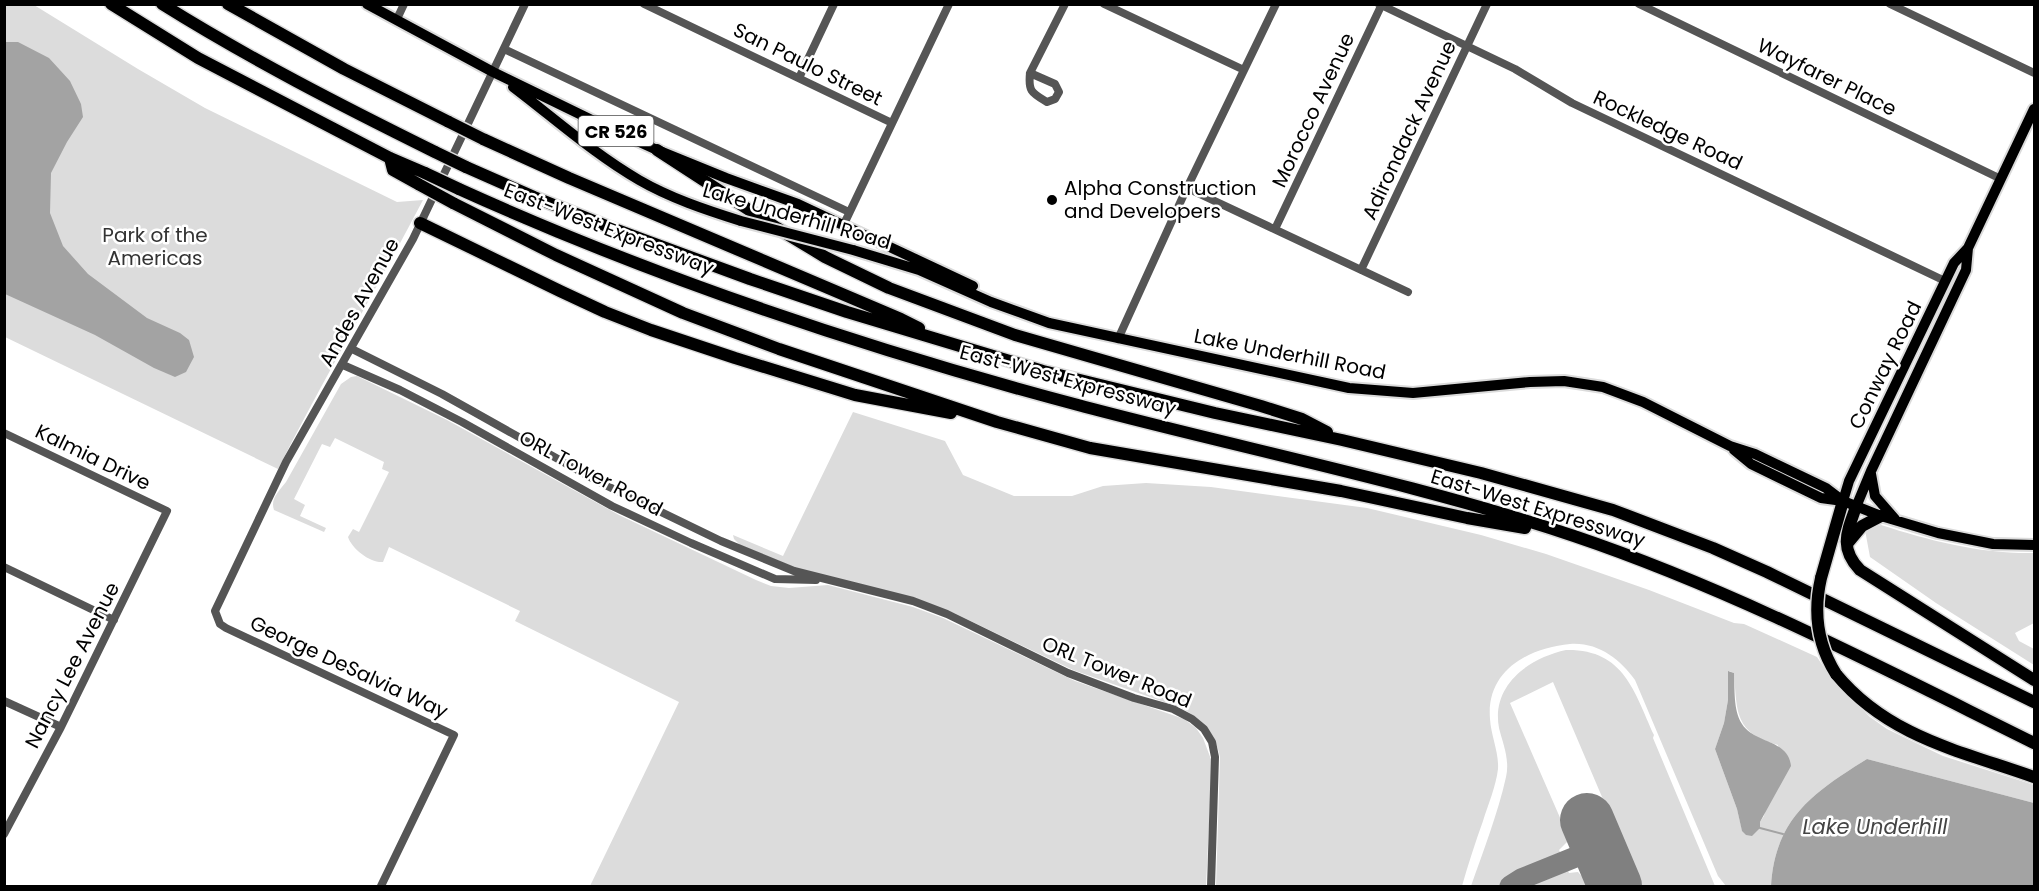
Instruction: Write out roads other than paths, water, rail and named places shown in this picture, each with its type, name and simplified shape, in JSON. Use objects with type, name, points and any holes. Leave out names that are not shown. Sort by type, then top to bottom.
[{"type":"highway","points":[[111,4],[198,58],[390,158],[393,170],[422,179],[453,203],[556,255],[683,313],[778,349],[998,422],[1100,450],[1341,491],[1467,518],[1573,536]]},
{"type":"highway","name":"East-West Expressway","points":[[162,4],[270,68],[466,167],[544,201],[677,252],[846,312],[1043,371],[1149,398],[1342,440],[1548,491],[1613,510],[1767,572],[2034,702]]},
{"type":"highway","points":[[228,4],[344,69],[483,139],[569,178],[901,319],[944,342]]},
{"type":"highway","points":[[657,150],[825,257],[889,288],[1015,335],[1302,419],[1342,440]]},
{"type":"highway","name":"East-West Expressway","points":[[422,179],[459,189],[568,237],[635,263],[814,326],[902,354],[1072,404],[1383,482],[1492,511],[1573,536],[1643,561],[1763,611],[2034,743]]},
{"type":"highway","points":[[420,223],[605,312],[651,330],[855,395],[998,422]]},
{"type":"highway","points":[[1843,501],[1816,604],[1818,633],[1825,654],[1836,674],[1852,694],[1898,727],[1930,742],[2034,777]]},
{"type":"highway","points":[[1856,507],[1846,537],[1846,545],[1850,557],[1860,570],[2034,680]]},
{"type":"highway","points":[[1846,545],[1862,526],[1881,516]]},
{"type":"main road","name":"Lake Underhill Road","points":[[367,4],[493,72],[657,150],[844,224],[1049,323]]},
{"type":"main road","name":"Lake Underhill Road","points":[[493,72],[605,157],[639,180],[685,202],[741,221],[919,270],[991,302],[1049,323],[1349,388],[1413,393],[1564,381],[1603,387],[1643,402],[1730,446],[1755,454],[1826,488],[1843,501],[1856,507],[1938,533],[1980,542],[2034,545]]},
{"type":"main road","name":"Conway Road","points":[[1843,501],[1849,481],[1954,262],[1968,248],[2034,109]]},
{"type":"main road","name":"Conway Road","points":[[1856,507],[1870,471],[1966,270],[1968,248]]},
{"type":"main road","points":[[1870,471],[1875,496],[1897,521]]},
{"type":"street","points":[[397,19],[404,4]]},
{"type":"street","name":"Andes Avenue","points":[[215,611],[286,462],[401,261],[525,4]]},
{"type":"street","name":"San Paulo Street","points":[[644,4],[892,123]]},
{"type":"street","points":[[799,78],[834,4]]},
{"type":"street","points":[[844,224],[949,4]]},
{"type":"street","points":[[1030,73],[1065,4]]},
{"type":"street","points":[[1104,4],[1244,70]]},
{"type":"street","points":[[1118,339],[1187,188],[1276,4]]},
{"type":"street","name":"Adirondack Avenue","points":[[1361,270],[1487,4]]},
{"type":"street","name":"Wayfarer Place","points":[[1639,4],[2001,179]]},
{"type":"street","points":[[1890,4],[2034,73]]},
{"type":"street","name":"Rockledge Road","points":[[1381,5],[1515,69],[1572,103],[1945,281]]},
{"type":"street","name":"Morocco Avenue","points":[[1275,229],[1381,5]]},
{"type":"street","name":"Lake Underhill Road","points":[[504,49],[849,212]]},
{"type":"street","points":[[1187,188],[1408,292]]},
{"type":"street","name":"ORL Tower Road","points":[[352,349],[442,394],[618,492],[721,541],[782,567],[913,601],[947,614],[1068,673],[1134,698],[1173,709],[1192,719],[1204,729],[1212,742],[1215,757],[1211,886]]},
{"type":"street","name":"ORL Tower Road","points":[[343,364],[462,422],[612,506],[715,554],[775,579],[832,581]]},
{"type":"street","name":"Kalmia Drive","points":[[4,433],[167,512]]},
{"type":"street","points":[[555,475],[562,461]]},
{"type":"street","name":"Nancy Lee Avenue","points":[[4,834],[61,727],[167,512]]},
{"type":"street","points":[[715,554],[721,541]]},
{"type":"street","points":[[4,567],[114,620]]},
{"type":"street","name":"George DeSalvia Way","points":[[215,611],[216,618],[226,628],[454,735],[381,886]]},
{"type":"street","points":[[4,701],[61,727]]},
{"type":"water","points":[[5,42],[18,42],[49,58],[70,81],[81,104],[83,117],[51,173],[50,213],[63,246],[88,274],[147,318],[180,333],[189,340],[194,357],[186,372],[175,377],[154,368],[95,335],[5,294]]},
{"type":"water","points":[[1728,671],[1734,673],[1736,706],[1742,724],[1755,735],[1784,751],[1789,757],[1791,766],[1760,822],[1760,828],[1752,836],[1742,831],[1737,809],[1715,749],[1724,723],[1728,700]]},
{"type":"water","name":"Lake Underhill","points":[[1867,759],[2034,803],[2034,886],[1771,886],[1774,862],[1780,842],[1801,809],[1830,783]]},
{"type":"waterway","points":[[1760,828],[1783,834]]},
{"type":"place","name":"Alpha Construction and Developers","points":[[1052,200]]},
{"type":"park label","name":"Park of the Americas","points":[[155,246]]}]
